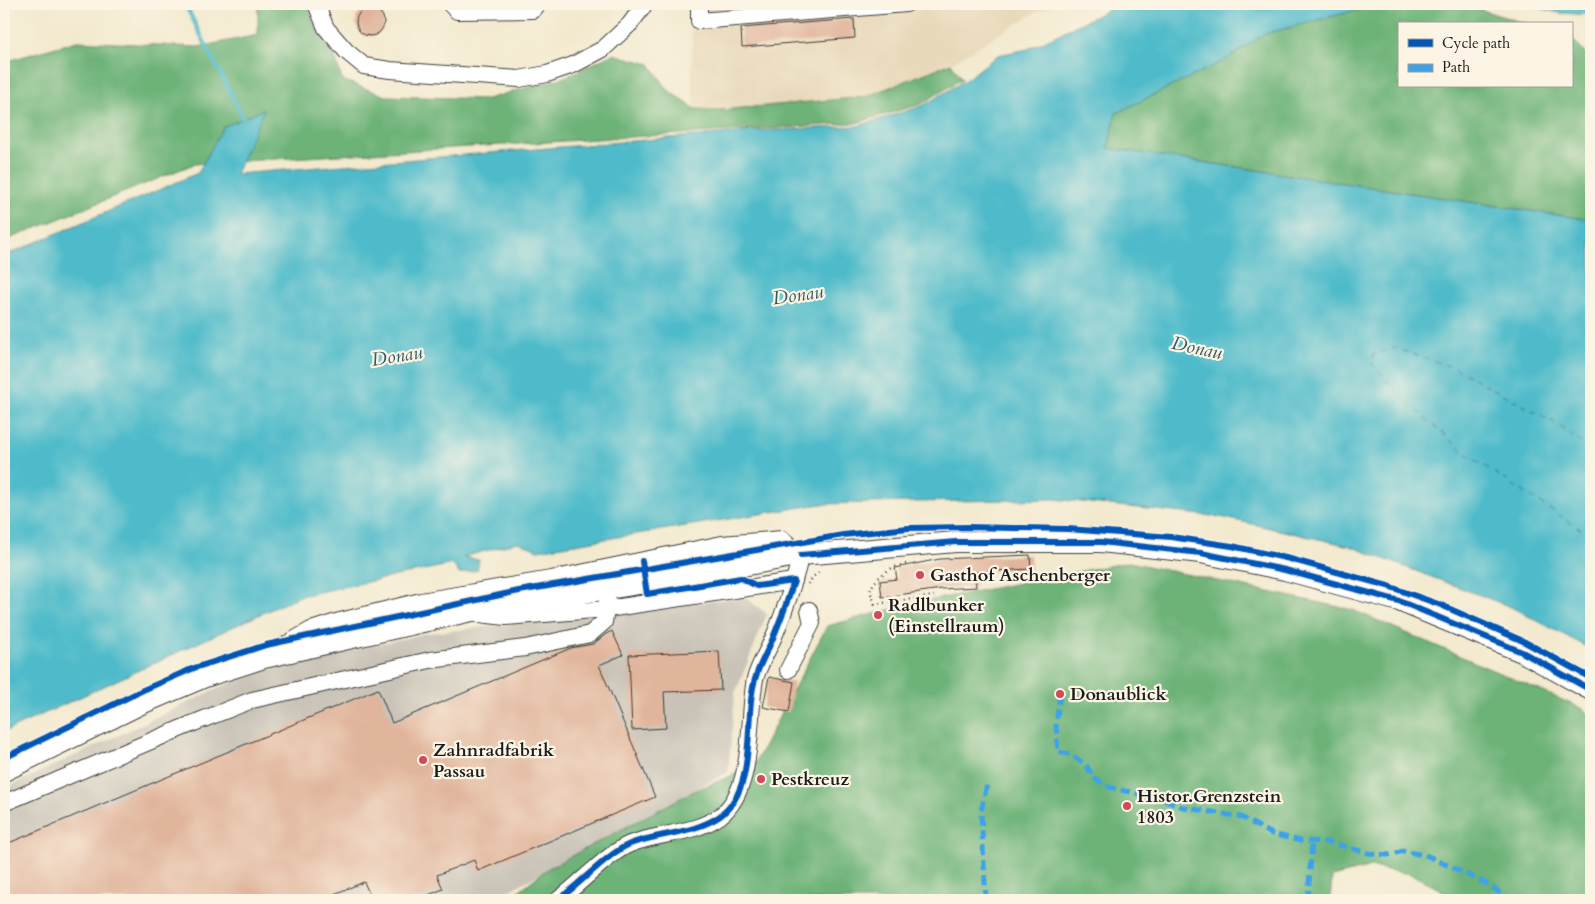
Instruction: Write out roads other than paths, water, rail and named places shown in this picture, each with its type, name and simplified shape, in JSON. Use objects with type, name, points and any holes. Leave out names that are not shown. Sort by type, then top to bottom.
[{"type":"main road","points":[[4,770],[141,704],[205,678],[264,658],[467,612],[801,555],[956,542],[1101,542],[1201,553],[1285,570],[1399,601],[1522,652],[1591,690]]},
{"type":"street","points":[[316,4],[326,28],[346,51],[364,66],[390,70],[519,79],[547,74],[573,65],[603,49],[630,24],[645,4]]},
{"type":"street","points":[[450,4],[457,11],[532,10],[538,4]]},
{"type":"street","points":[[699,4],[699,21],[906,4]]},
{"type":"street","points":[[264,658],[310,630],[421,602],[551,579],[722,544],[782,539],[801,555],[785,610],[756,677],[740,788],[720,815],[705,824],[628,845],[614,853],[558,900]]},
{"type":"street","points":[[467,612],[506,617],[607,609],[794,581]]},
{"type":"street","points":[[4,803],[180,728],[252,700],[430,660],[525,648],[590,634],[604,622],[609,588]]},
{"type":"street","points":[[788,670],[812,623],[809,610]]},
{"type":"water","name":"Donau","points":[[1120,4],[1401,4],[1361,9],[1264,34],[1226,60],[1116,113],[1108,148],[1591,220],[1591,649],[1511,607],[1350,546],[1221,517],[1054,499],[821,504],[538,550],[518,542],[463,557],[479,560],[477,570],[459,574],[453,564],[300,596],[4,732],[4,256],[198,173],[223,127],[264,109],[236,174],[753,131],[858,126],[922,106],[964,81],[998,55],[1028,49]]},
{"type":"water","points":[[1508,4],[1591,4],[1591,15],[1560,13],[1525,5]]},
{"type":"waterway","points":[[185,4],[243,118]]},
{"type":"place","name":"Gasthof Aschenberger","points":[[920,575]]},
{"type":"place","name":"Radlbunker (Einstellraum)","points":[[878,615]]},
{"type":"place","name":"Donaublick","points":[[1060,694]]},
{"type":"place","name":"Zahnradfabrik Passau","points":[[423,760]]},
{"type":"place","name":"Pestkreuz","points":[[761,779]]},
{"type":"place","name":"Histor.Grenzstein 1803","points":[[1127,806]]}]
